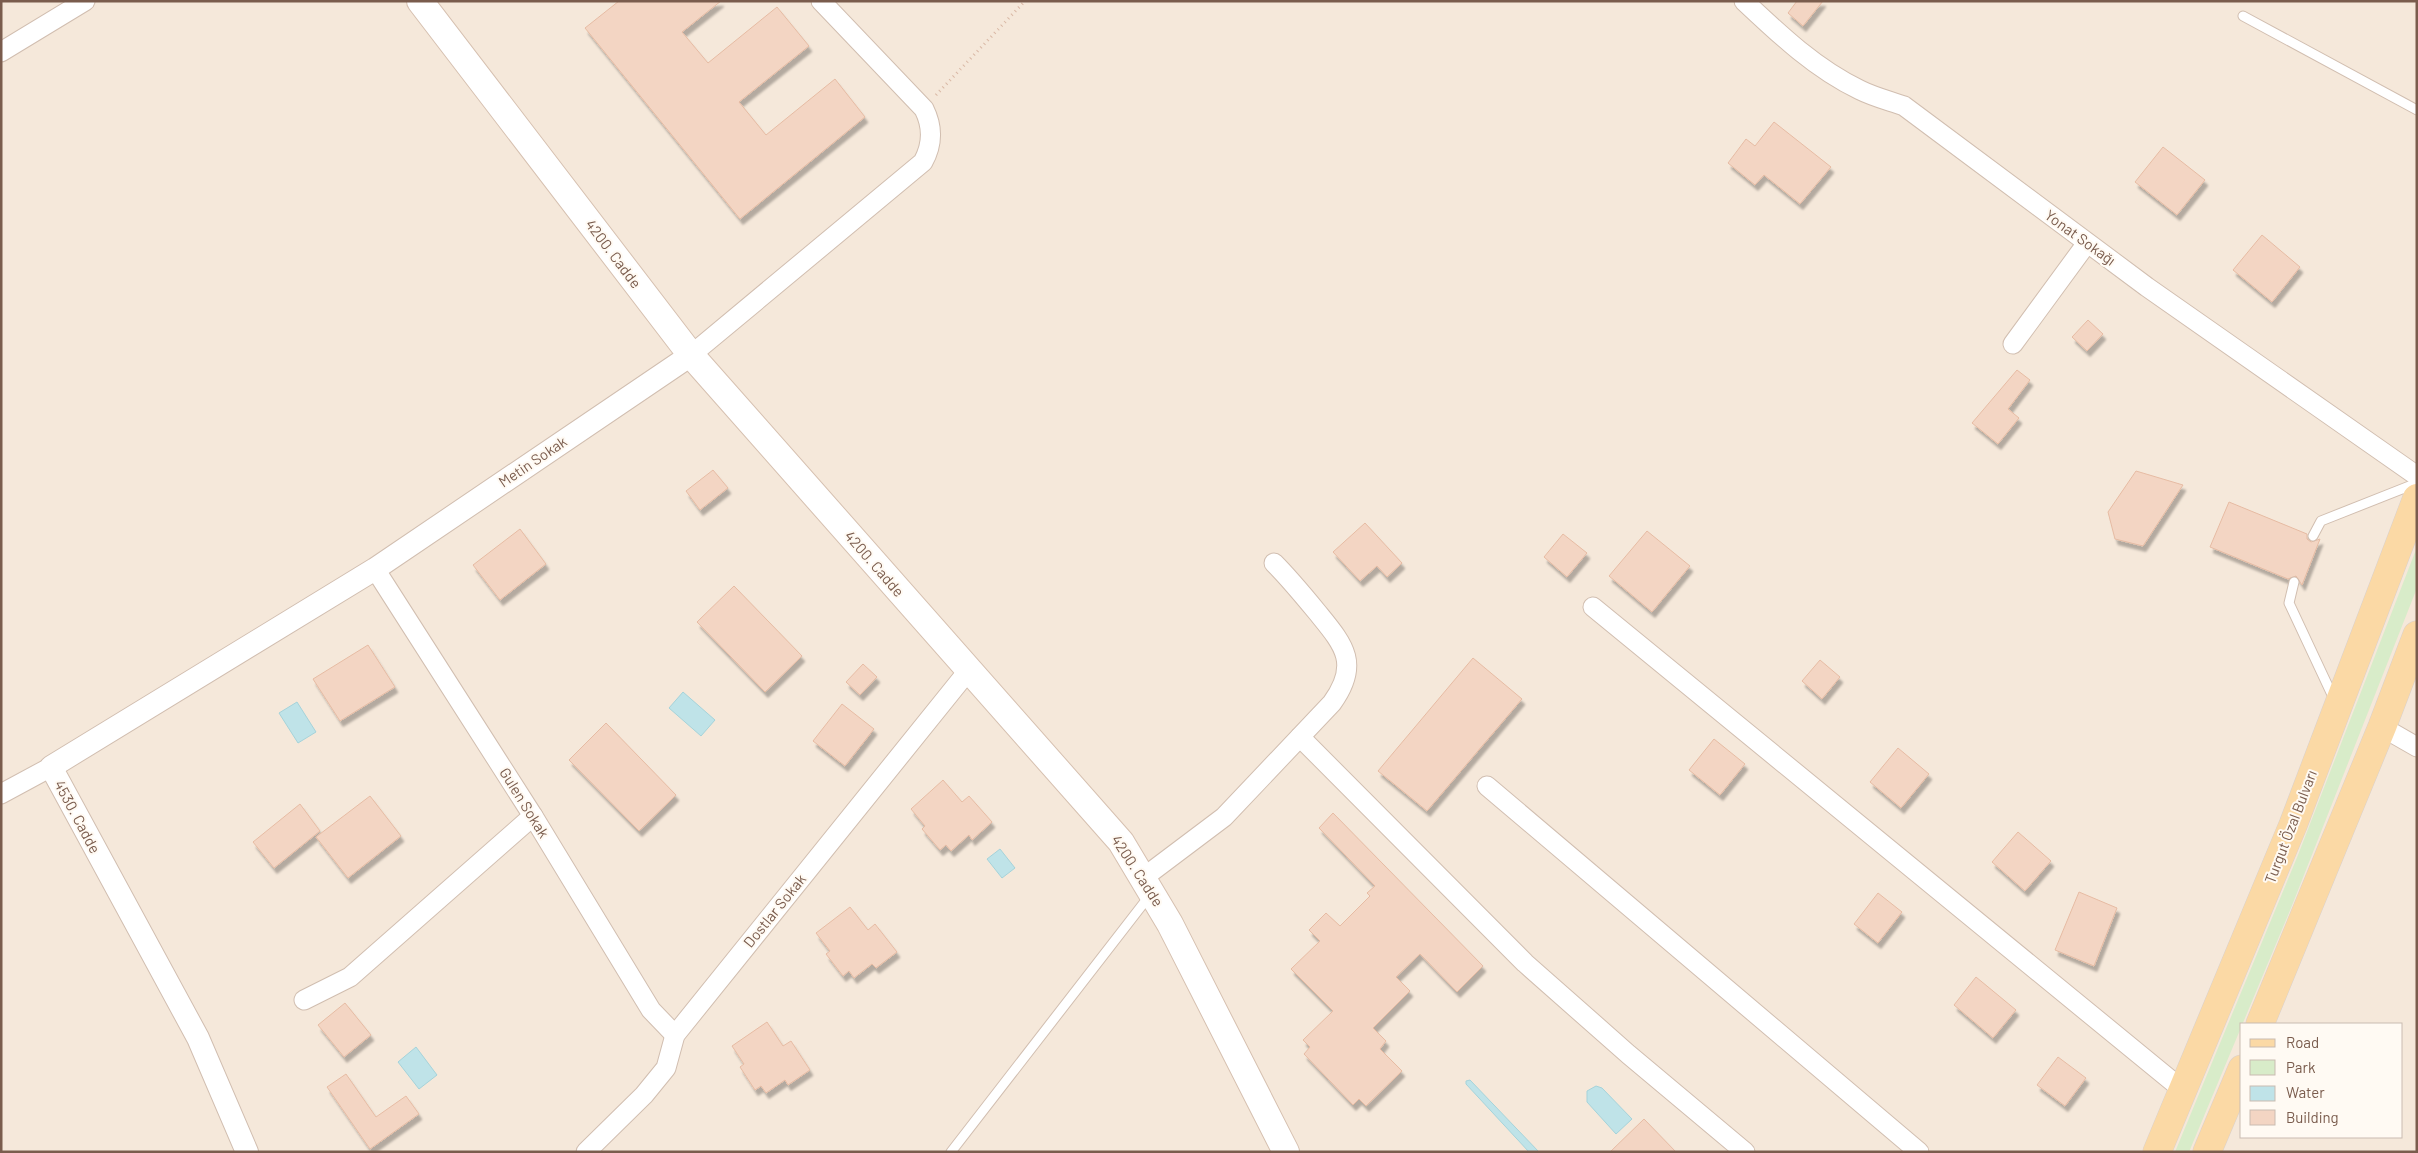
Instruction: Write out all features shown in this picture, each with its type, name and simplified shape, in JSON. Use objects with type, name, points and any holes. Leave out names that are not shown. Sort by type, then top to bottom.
[{"type":"main road","name":"4200. Cadde","points":[[420,1],[691,355],[968,671],[1121,842],[1170,924],[1286,1152]]},
{"type":"main road","name":"Turgut Özal Bulvarı","points":[[2157,1152],[2184,1091],[2293,825],[2417,498]]},
{"type":"main road","points":[[2260,1023],[2382,727],[2417,634]]},
{"type":"main road","points":[[2207,1152],[2240,1074]]},
{"type":"street","points":[[1,52],[85,1]]},
{"type":"street","points":[[691,355],[923,162],[928,154],[932,135],[931,126],[924,109],[821,1]]},
{"type":"street","name":"Yonat Sokağı","points":[[1744,1],[1781,36],[1821,68],[1861,91],[1904,106],[2087,243],[2417,476]]},
{"type":"street","points":[[2013,344],[2087,243]]},
{"type":"street","name":"Metin Sokak","points":[[374,569],[691,355]]},
{"type":"street","points":[[1147,886],[1224,817],[1340,693],[1344,682],[1347,660],[1341,642],[1274,563]]},
{"type":"street","name":"4530. Cadde","points":[[247,1152],[198,1038],[51,767],[374,569]]},
{"type":"street","name":"Gulen Sokak","points":[[374,569],[533,816],[651,1010],[675,1035]]},
{"type":"street","points":[[1593,607],[2184,1091]]},
{"type":"street","name":"Dostlar Sokak","points":[[586,1152],[644,1095],[666,1068],[675,1035],[968,671]]},
{"type":"street","points":[[2382,727],[2417,747]]},
{"type":"street","points":[[1300,737],[1525,963],[1628,1054],[1745,1152]]},
{"type":"street","points":[[1,794],[51,767]]},
{"type":"street","points":[[1488,786],[1919,1152]]},
{"type":"street","points":[[304,1000],[350,977],[533,816]]},
{"type":"lane","points":[[2243,16],[2417,110]]},
{"type":"lane","points":[[2314,536],[2321,521],[2417,483]]},
{"type":"lane","points":[[2294,582],[2290,603],[2337,705]]},
{"type":"lane","points":[[951,1152],[1147,886]]},
{"type":"path","points":[[924,109],[1025,1]]},
{"type":"shaded area","points":[[1,1],[2417,1],[2417,1152],[1,1152]]},
{"type":"green space","points":[[2417,547],[2417,588],[2291,908],[2243,1023],[2240,1023],[2240,1030],[2189,1152],[2175,1152],[2298,855]]},
{"type":"water","points":[[683,692],[715,720],[701,736],[669,708]]},
{"type":"water","points":[[297,702],[316,732],[298,743],[279,713]]},
{"type":"water","points":[[1000,849],[1015,868],[1002,878],[987,859]]},
{"type":"water","points":[[416,1047],[437,1075],[419,1089],[398,1062]]},
{"type":"water","points":[[1470,1080],[1539,1152],[1529,1152],[1466,1084],[1466,1081]]},
{"type":"water","points":[[1596,1086],[1602,1088],[1632,1119],[1616,1134],[1587,1102],[1587,1091]]},
{"type":"building","points":[[619,1],[721,1],[682,32],[708,63],[777,7],[809,46],[739,102],[766,135],[835,79],[865,117],[740,219],[585,28]]},
{"type":"building","points":[[1797,1],[1823,1],[1803,26],[1788,13]]},
{"type":"building","points":[[1774,122],[1831,167],[1800,204],[1764,175],[1755,185],[1728,163],[1746,139],[1755,146]]},
{"type":"building","points":[[2163,147],[2205,180],[2177,215],[2135,182]]},
{"type":"building","points":[[2262,235],[2300,267],[2272,302],[2233,270]]},
{"type":"building","points":[[2088,320],[2103,334],[2087,351],[2072,337]]},
{"type":"building","points":[[2017,370],[2030,380],[2008,409],[2019,418],[1998,444],[1972,423]]},
{"type":"building","points":[[713,470],[728,488],[700,510],[686,491]]},
{"type":"building","points":[[2136,471],[2183,485],[2143,546],[2115,539],[2108,512]]},
{"type":"building","points":[[2229,502],[2307,534],[2307,539],[2311,542],[2320,539],[2302,585],[2296,576],[2288,579],[2210,547]]},
{"type":"building","points":[[1365,523],[1402,563],[1387,577],[1377,566],[1360,581],[1333,552]]},
{"type":"building","points":[[520,529],[546,564],[500,600],[473,565]]},
{"type":"building","points":[[1647,531],[1690,566],[1652,612],[1609,576]]},
{"type":"building","points":[[1563,534],[1587,553],[1567,577],[1544,557]]},
{"type":"building","points":[[734,586],[802,656],[765,692],[697,622]]},
{"type":"building","points":[[368,645],[395,687],[340,721],[313,679]]},
{"type":"building","points":[[1473,658],[1522,699],[1427,811],[1378,771]]},
{"type":"building","points":[[1820,660],[1840,677],[1822,699],[1802,681]]},
{"type":"building","points":[[863,664],[877,677],[860,695],[846,682]]},
{"type":"building","points":[[842,704],[874,729],[845,766],[813,741]]},
{"type":"building","points":[[606,723],[676,795],[639,831],[569,760]]},
{"type":"building","points":[[1714,739],[1745,764],[1720,795],[1689,770]]},
{"type":"building","points":[[1898,748],[1929,774],[1901,808],[1870,782]]},
{"type":"building","points":[[943,780],[962,802],[969,796],[992,822],[972,840],[969,835],[951,851],[946,845],[940,850],[922,829],[925,826],[911,809]]},
{"type":"building","points":[[370,796],[401,836],[348,878],[316,837]]},
{"type":"building","points":[[300,804],[320,831],[274,868],[253,842]]},
{"type":"building","points":[[1333,813],[1483,966],[1457,992],[1420,954],[1396,977],[1410,991],[1373,1028],[1386,1041],[1380,1049],[1402,1071],[1366,1106],[1359,1099],[1353,1105],[1304,1054],[1310,1047],[1303,1040],[1333,1011],[1291,969],[1320,941],[1309,930],[1326,913],[1340,926],[1370,896],[1367,893],[1375,886],[1319,828]]},
{"type":"building","points":[[2018,832],[2051,861],[2025,891],[1992,862]]},
{"type":"building","points":[[2079,892],[2117,908],[2094,966],[2055,950]]},
{"type":"building","points":[[1878,893],[1902,912],[1878,943],[1854,924]]},
{"type":"building","points":[[850,907],[868,930],[875,924],[897,952],[876,968],[872,964],[854,978],[849,971],[843,976],[826,954],[830,951],[816,933]]},
{"type":"building","points":[[1976,977],[2016,1010],[1993,1038],[1954,1005]]},
{"type":"building","points":[[345,1003],[371,1035],[344,1057],[318,1025]]},
{"type":"building","points":[[767,1022],[783,1046],[791,1041],[810,1070],[788,1085],[785,1080],[766,1093],[761,1086],[755,1090],[740,1067],[744,1064],[732,1046]]},
{"type":"building","points":[[2058,1057],[2086,1078],[2065,1106],[2037,1085]]},
{"type":"building","points":[[346,1074],[376,1117],[406,1096],[419,1114],[370,1149],[327,1087]]},
{"type":"building","points":[[1644,1119],[1676,1152],[1610,1152]]}]
